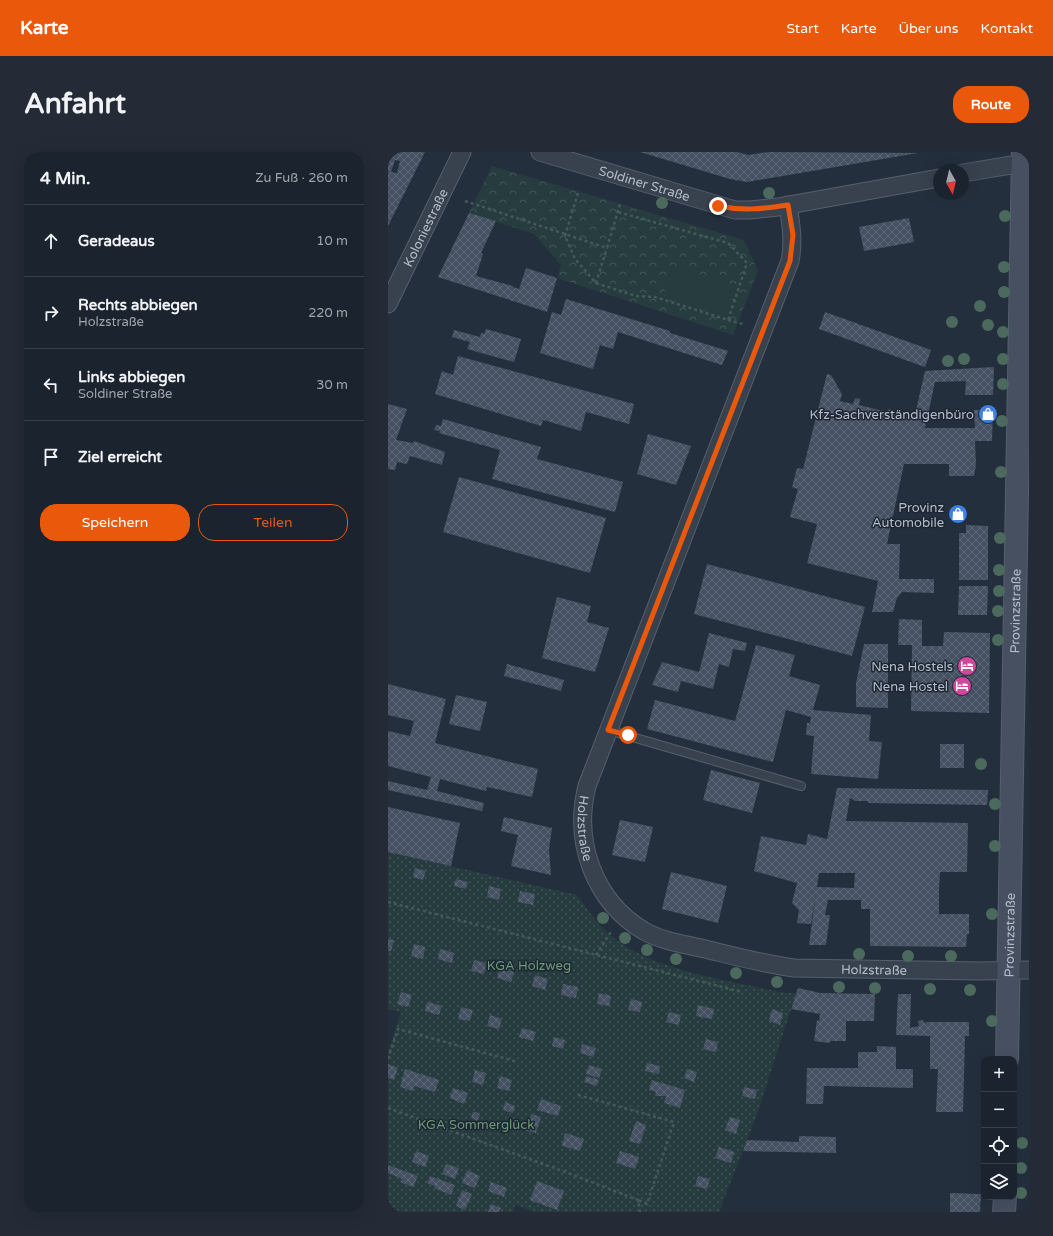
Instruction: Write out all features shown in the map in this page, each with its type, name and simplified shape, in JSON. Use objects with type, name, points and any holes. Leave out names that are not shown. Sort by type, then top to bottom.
[{"type":"main road","name":"Provinzstraße","points":[[1007,1056],[1019,970],[1025,159]]},
{"type":"main road","points":[[1004,1212],[1005,1200]]},
{"type":"street","name":"Koloniestraße","points":[[388,304],[462,152]]},
{"type":"street","name":"Soldiner Straße","points":[[540,152],[735,210],[750,210],[788,205],[933,179]]},
{"type":"street","points":[[969,173],[1025,159]]},
{"type":"street","name":"Holzstraße","points":[[788,205],[793,235],[790,261],[608,730],[584,798],[582,822],[583,842],[586,858],[601,888],[616,908],[631,922],[645,932],[664,940],[775,966],[794,968],[1019,970]]},
{"type":"lane","points":[[608,730],[801,786]]},
{"type":"path","points":[[578,193],[565,236],[575,259],[596,283],[636,296],[655,297],[744,324]]},
{"type":"path","points":[[466,201],[565,236],[607,248]]},
{"type":"path","points":[[596,283],[620,204]]},
{"type":"path","points":[[618,212],[728,243],[747,263],[728,320]]},
{"type":"path","points":[[388,902],[742,992]]},
{"type":"path","points":[[596,955],[612,932]]},
{"type":"path","points":[[388,1059],[398,1029],[518,1062]]},
{"type":"path","points":[[388,1108],[568,1173],[647,1204],[674,1122],[578,1094]]},
{"type":"path","points":[[638,1200],[640,1212]]},
{"type":"path","points":[[388,1208],[399,1212]]},
{"type":"green space","points":[[492,166],[744,240],[758,271],[733,335],[557,278],[561,265],[534,234],[469,213]]},
{"type":"green space","points":[[672,266],[736,286],[726,316],[663,297]]},
{"type":"green space","points":[[388,852],[577,895],[605,931],[627,947],[647,958],[669,966],[717,979],[785,993],[796,993],[759,1109],[719,1212],[535,1212],[515,1205],[513,1212],[388,1212],[388,1052],[401,1012],[388,1009]]},
{"type":"building","points":[[388,152],[425,152],[388,226]],"holes":[[[395,160],[400,161],[397,173],[391,172]]]},
{"type":"building","points":[[640,152],[737,152],[748,155],[768,152],[918,153],[747,182],[730,179]]},
{"type":"building","points":[[469,213],[496,221],[481,253],[483,254],[476,276],[519,289],[526,268],[557,278],[547,312],[438,277]]},
{"type":"building","points":[[909,218],[914,242],[864,251],[859,227]]},
{"type":"building","points":[[566,299],[670,331],[670,333],[728,351],[722,365],[618,332],[613,349],[600,345],[593,369],[540,353],[552,312],[561,315]]},
{"type":"building","points":[[825,312],[931,350],[925,367],[819,329]]},
{"type":"building","points":[[486,329],[521,339],[514,362],[467,349],[470,342],[452,337],[454,330],[480,337],[481,333],[484,334]]},
{"type":"building","points":[[458,356],[634,404],[629,424],[586,412],[581,431],[543,420],[541,426],[435,394],[442,371],[453,375]]},
{"type":"building","points":[[994,367],[993,395],[965,395],[966,381],[935,382],[925,428],[975,428],[974,410],[993,410],[992,441],[975,441],[976,465],[974,476],[949,476],[949,464],[904,464],[887,544],[900,544],[899,579],[934,579],[934,593],[902,592],[897,598],[893,612],[872,612],[878,581],[807,563],[817,524],[790,517],[798,489],[792,487],[797,468],[803,469],[827,374],[831,375],[842,394],[840,401],[853,404],[855,398],[860,399],[859,405],[887,412],[888,409],[896,411],[896,414],[914,419],[925,371]]},
{"type":"building","points":[[388,404],[407,409],[396,440],[413,443],[414,441],[445,452],[442,465],[410,456],[407,464],[397,462],[395,470],[388,469]]},
{"type":"building","points":[[443,419],[541,447],[537,459],[623,482],[615,512],[492,479],[500,450],[439,433],[440,431],[434,430],[436,425],[441,426]]},
{"type":"building","points":[[648,434],[691,446],[676,485],[637,474]]},
{"type":"building","points":[[459,477],[606,518],[590,573],[443,532]]},
{"type":"building","points":[[966,525],[988,526],[988,580],[959,580],[959,533],[966,533]]},
{"type":"building","points":[[707,564],[865,607],[852,656],[694,614]]},
{"type":"building","points":[[959,586],[988,586],[987,615],[958,615]]},
{"type":"building","points":[[557,597],[591,606],[587,622],[609,628],[595,672],[542,658]]},
{"type":"building","points":[[899,619],[922,620],[922,646],[943,646],[944,632],[990,633],[989,713],[911,711],[912,645],[898,645]]},
{"type":"building","points":[[709,633],[747,643],[745,651],[733,649],[729,667],[719,664],[713,689],[681,681],[678,692],[652,685],[662,662],[699,672]]},
{"type":"building","points":[[864,644],[888,644],[888,708],[856,707],[856,683]]},
{"type":"building","points":[[756,645],[795,655],[789,676],[820,685],[813,710],[871,715],[869,741],[882,742],[878,779],[811,774],[814,736],[806,735],[807,723],[810,723],[811,717],[786,710],[773,762],[647,729],[655,700],[735,721]]},
{"type":"building","points":[[507,664],[564,680],[561,691],[504,676]]},
{"type":"building","points":[[388,684],[446,699],[435,743],[538,769],[532,797],[487,787],[486,791],[440,779],[437,791],[484,803],[482,811],[388,790],[388,781],[427,790],[431,777],[388,766],[388,731],[410,736],[414,721],[388,715]]},
{"type":"building","points":[[456,695],[487,702],[480,731],[449,724]]},
{"type":"building","points":[[940,744],[964,744],[964,768],[940,768]]},
{"type":"building","points":[[711,770],[760,783],[752,813],[703,800]]},
{"type":"building","points":[[837,788],[988,790],[987,805],[868,803],[868,801],[855,801],[850,798],[846,821],[968,823],[967,872],[940,872],[939,889],[939,914],[969,914],[969,934],[967,934],[966,947],[870,946],[870,909],[861,909],[861,900],[828,900],[825,915],[830,915],[826,945],[809,945],[816,893],[811,924],[797,923],[799,910],[792,903],[797,883],[754,871],[761,836],[806,845],[808,834],[827,839]],"holes":[[[819,873],[855,873],[854,888],[817,887]]]},
{"type":"building","points":[[388,807],[460,823],[451,866],[388,852]]},
{"type":"building","points":[[504,817],[552,828],[549,849],[551,875],[511,866],[518,835],[501,831]]},
{"type":"building","points":[[620,820],[653,827],[645,862],[612,855]]},
{"type":"building","points":[[415,868],[426,871],[423,880],[413,877]]},
{"type":"building","points":[[671,872],[727,886],[718,923],[662,909]]},
{"type":"building","points":[[456,879],[468,882],[466,889],[454,886]]},
{"type":"building","points":[[489,886],[501,889],[499,900],[487,897]]},
{"type":"building","points":[[520,891],[535,894],[533,905],[518,902]]},
{"type":"building","points":[[388,939],[394,940],[391,951],[388,951]]},
{"type":"building","points":[[414,944],[425,947],[423,959],[411,956]]},
{"type":"building","points":[[440,949],[454,953],[452,963],[438,959]]},
{"type":"building","points":[[474,960],[486,963],[484,974],[471,971]]},
{"type":"building","points":[[500,968],[514,972],[511,982],[497,978]]},
{"type":"building","points":[[535,975],[548,979],[545,990],[532,986]]},
{"type":"building","points":[[563,984],[578,987],[576,998],[561,995]]},
{"type":"building","points":[[798,988],[820,993],[875,994],[874,1021],[846,1021],[846,1041],[830,1041],[830,1043],[814,1041],[817,1020],[819,1021],[820,1014],[791,1009]]},
{"type":"building","points":[[401,992],[412,995],[408,1007],[397,1004]]},
{"type":"building","points":[[599,993],[611,996],[609,1006],[597,1004]]},
{"type":"building","points":[[898,994],[911,994],[910,1028],[919,1026],[918,1021],[923,1020],[925,1024],[926,1022],[969,1022],[969,1036],[965,1036],[963,1112],[936,1112],[938,1069],[930,1069],[930,1036],[896,1035]]},
{"type":"building","points":[[631,999],[642,1002],[640,1012],[628,1010]]},
{"type":"building","points":[[427,1002],[442,1006],[439,1015],[425,1011]]},
{"type":"building","points":[[698,1005],[714,1009],[712,1019],[696,1016]]},
{"type":"building","points":[[461,1007],[473,1010],[470,1021],[458,1019]]},
{"type":"building","points":[[772,1009],[783,1013],[780,1025],[769,1021]]},
{"type":"building","points":[[669,1012],[681,1015],[679,1025],[666,1022]]},
{"type":"building","points":[[490,1015],[502,1019],[499,1029],[487,1026]]},
{"type":"building","points":[[522,1028],[536,1032],[533,1041],[519,1037]]},
{"type":"building","points":[[554,1037],[565,1040],[563,1049],[552,1046]]},
{"type":"building","points":[[706,1039],[718,1042],[716,1052],[703,1049]]},
{"type":"building","points":[[582,1044],[596,1048],[593,1057],[580,1053]]},
{"type":"building","points":[[877,1046],[896,1047],[896,1069],[913,1069],[913,1088],[824,1086],[823,1104],[806,1104],[807,1068],[858,1068],[858,1052],[877,1052]]},
{"type":"building","points":[[647,1063],[660,1066],[659,1074],[645,1071]]},
{"type":"building","points":[[388,1064],[398,1068],[394,1080],[388,1078]]},
{"type":"building","points":[[589,1065],[602,1069],[599,1078],[586,1074]]},
{"type":"building","points":[[405,1069],[439,1080],[435,1092],[414,1086],[413,1091],[400,1087]]},
{"type":"building","points":[[687,1069],[697,1072],[694,1082],[684,1078]]},
{"type":"building","points":[[475,1070],[486,1073],[483,1085],[472,1082]]},
{"type":"building","points":[[500,1076],[512,1080],[509,1091],[497,1088]]},
{"type":"building","points":[[586,1076],[599,1080],[597,1086],[584,1082]]},
{"type":"building","points":[[652,1080],[685,1090],[680,1108],[664,1103],[666,1096],[655,1096],[656,1092],[649,1090]]},
{"type":"building","points":[[744,1087],[757,1090],[755,1099],[742,1096]]},
{"type":"building","points":[[453,1088],[468,1093],[464,1104],[450,1098]]},
{"type":"building","points":[[541,1099],[561,1106],[558,1116],[537,1110]]},
{"type":"building","points":[[505,1102],[515,1106],[513,1113],[503,1110]]},
{"type":"building","points":[[473,1112],[480,1113],[478,1121],[471,1118]]},
{"type":"building","points":[[531,1114],[541,1117],[536,1133],[526,1131]]},
{"type":"building","points":[[730,1117],[740,1120],[736,1134],[725,1130]]},
{"type":"building","points":[[636,1121],[646,1125],[640,1144],[629,1141]]},
{"type":"building","points":[[565,1133],[584,1139],[580,1151],[562,1146]]},
{"type":"building","points":[[799,1136],[836,1137],[836,1153],[743,1151],[747,1140],[799,1142]]},
{"type":"building","points":[[719,1147],[734,1152],[731,1163],[715,1158]]},
{"type":"building","points":[[416,1151],[429,1156],[425,1167],[412,1162]]},
{"type":"building","points":[[620,1151],[639,1157],[635,1169],[616,1163]]},
{"type":"building","points":[[446,1164],[459,1168],[455,1179],[442,1174]]},
{"type":"building","points":[[388,1165],[418,1176],[413,1187],[400,1182],[402,1179],[388,1173]]},
{"type":"building","points":[[467,1170],[480,1176],[475,1188],[462,1183]]},
{"type":"building","points":[[430,1176],[455,1185],[451,1195],[434,1188],[435,1186],[427,1183]]},
{"type":"building","points":[[698,1176],[710,1179],[707,1189],[695,1186]]},
{"type":"building","points":[[537,1181],[564,1191],[557,1210],[530,1200]]},
{"type":"building","points":[[491,1182],[507,1188],[504,1197],[488,1191]]},
{"type":"building","points":[[462,1190],[472,1194],[465,1210],[456,1206]]},
{"type":"building","points":[[950,1193],[981,1194],[980,1212],[950,1212]]},
{"type":"building","points":[[491,1204],[501,1208],[499,1212],[488,1212]]},
{"type":"place","name":"Kfz-Sachverständigenbüro","points":[[988,414]]},
{"type":"place","name":"Provinz Automobile","points":[[958,514]]},
{"type":"place","name":"Nena Hostels","points":[[967,666]]},
{"type":"place","name":"Nena Hostel","points":[[962,686]]},
{"type":"route","points":[[628,735],[608,730],[790,261],[793,245],[793,235],[788,205],[750,210],[735,210],[718,206]]},
{"type":"park label","name":"KGA Holzweg","points":[[529,965]]},
{"type":"park label","name":"KGA Sommerglück","points":[[476,1124]]}]
